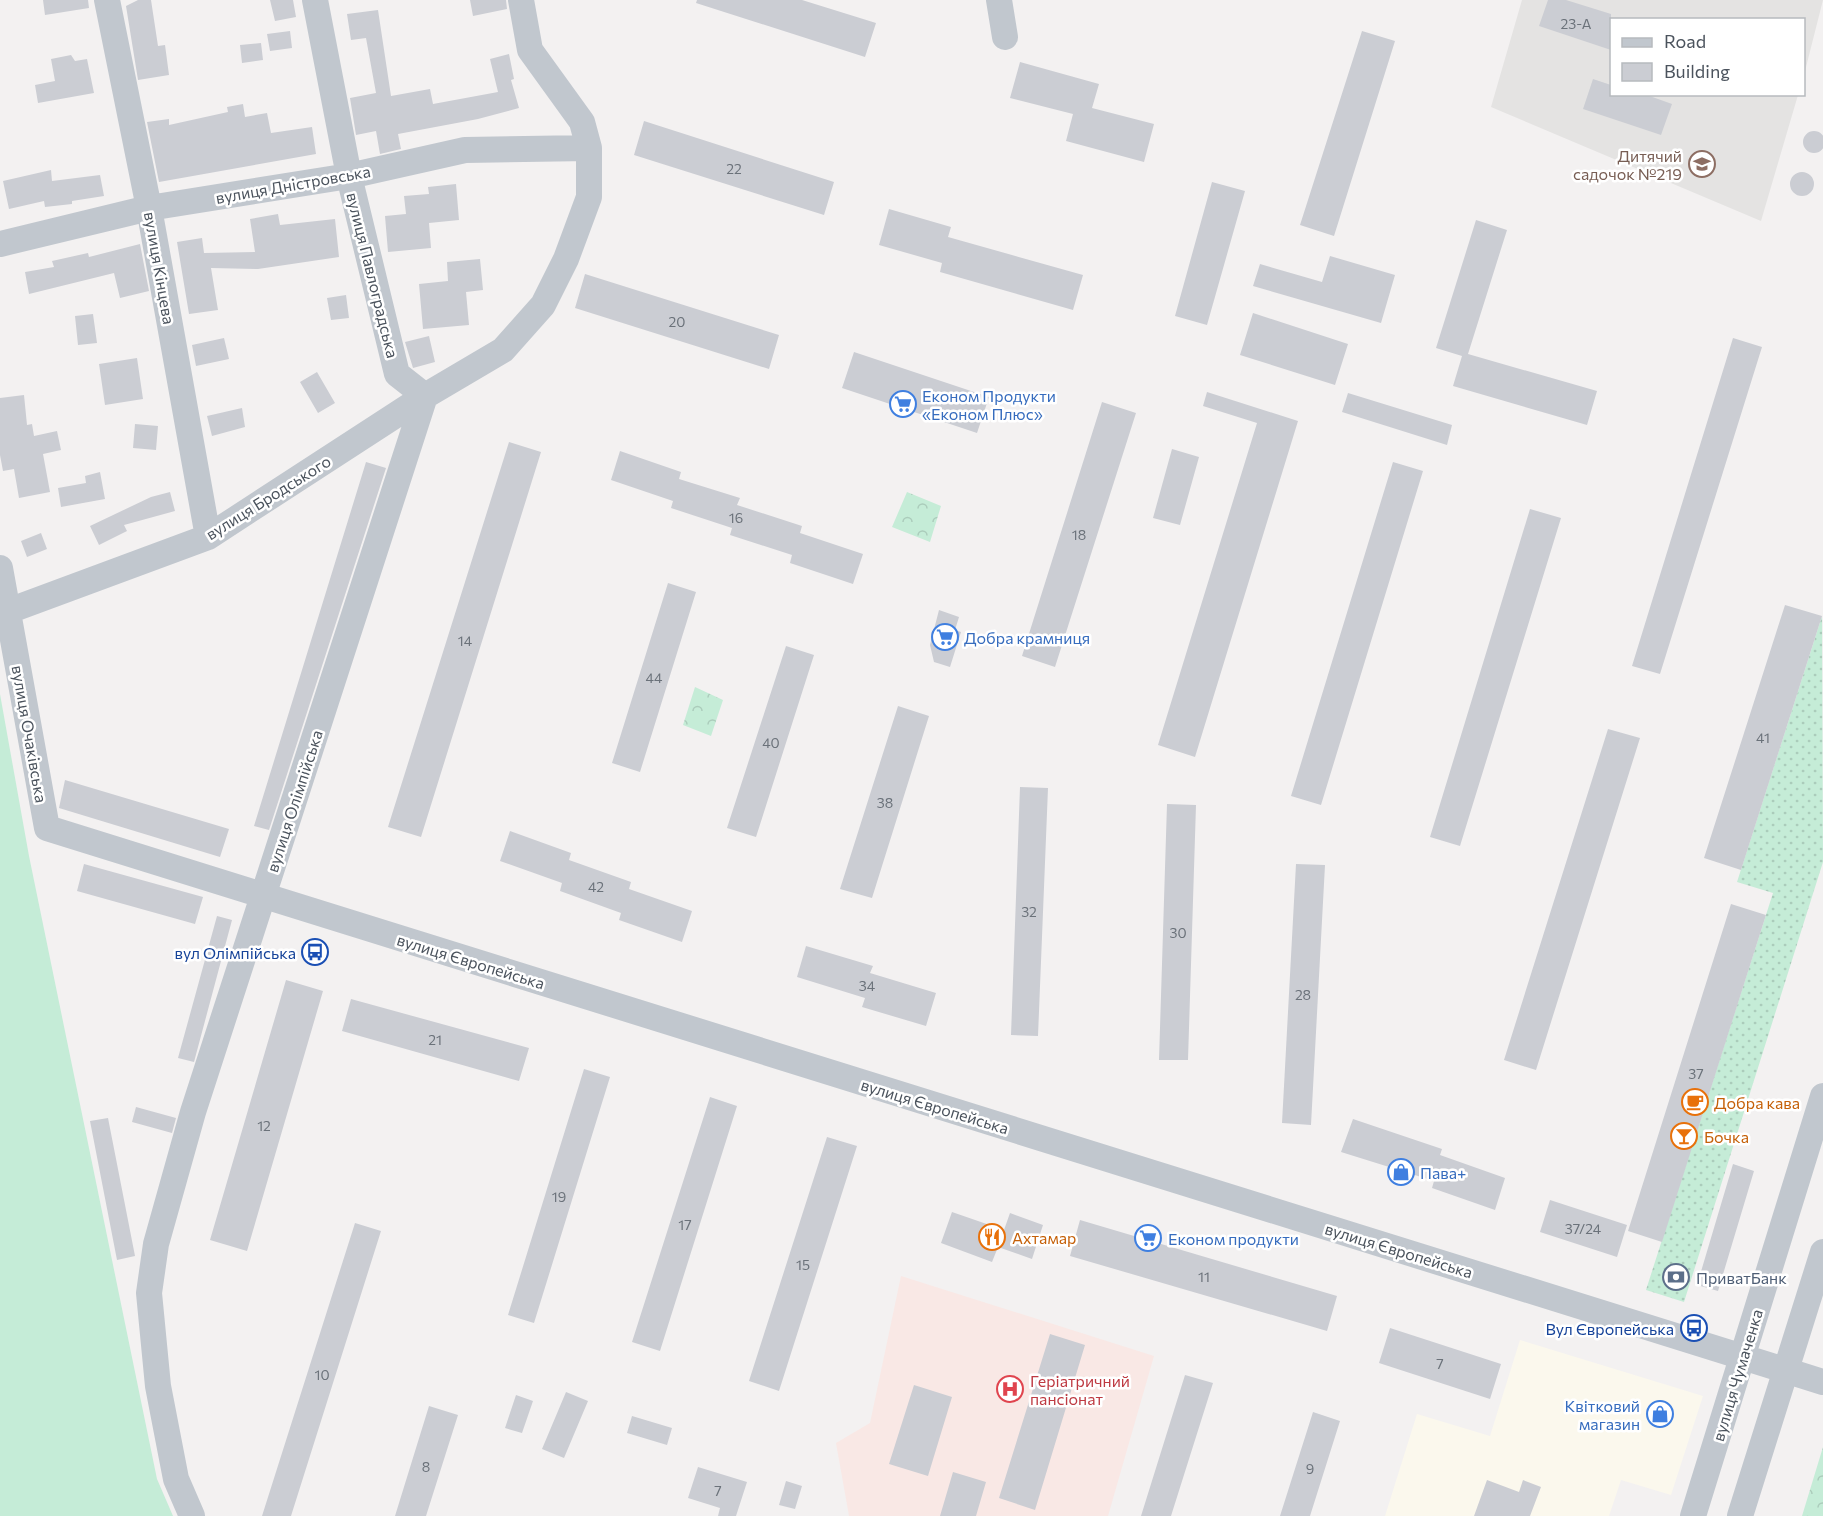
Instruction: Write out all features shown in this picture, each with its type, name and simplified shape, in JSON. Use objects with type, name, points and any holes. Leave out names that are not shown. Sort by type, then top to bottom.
[{"type":"street","name":"вулиця Кінцева","points":[[107,0],[149,208],[208,537]]},
{"type":"street","name":"вулиця Павлоградська","points":[[315,0],[349,176],[397,374],[425,396]]},
{"type":"street","points":[[425,396],[503,350],[543,305],[566,259],[589,196],[589,148],[582,122],[530,50],[521,0]]},
{"type":"street","points":[[999,0],[1005,37]]},
{"type":"street","name":"вулиця Дністровська","points":[[0,244],[149,208],[349,176],[465,150],[589,148]]},
{"type":"street","name":"вулиця Бродського","points":[[4,613],[208,537],[425,396]]},
{"type":"street","name":"вулиця Олімпійська","points":[[192,1516],[176,1479],[158,1386],[149,1293],[156,1244],[194,1112],[425,396]]},
{"type":"street","name":"вулиця Очаківська","points":[[0,568],[4,613],[47,828]]},
{"type":"street","name":"вулиця Європейська","points":[[47,828],[1823,1382]]},
{"type":"street","name":"вулиця Чумаченка","points":[[1693,1516],[1823,1096]]},
{"type":"street","points":[[1740,1516],[1823,1252]]},
{"type":"shaded area","name":"Дитячий садочок №219","points":[[1522,0],[1823,0],[1805,71],[1805,18],[1610,18],[1610,96],[1798,96],[1761,221],[1491,107]]},
{"type":"shaded area","name":"Геріатричний пансіонат","points":[[901,1276],[1154,1356],[1108,1516],[849,1516],[836,1443],[870,1423]]},
{"type":"shaded area","points":[[1520,1340],[1703,1396],[1671,1495],[1621,1480],[1609,1516],[1385,1516],[1417,1414],[1490,1436]]},
{"type":"green space","points":[[907,492],[941,506],[930,542],[892,527]]},
{"type":"green space","points":[[1822,616],[1823,862],[1684,1302],[1646,1290],[1773,893],[1737,882]]},
{"type":"green space","points":[[695,687],[723,700],[711,736],[683,725]]},
{"type":"green space","points":[[0,694],[29,856],[157,1479],[173,1516],[0,1516]]},
{"type":"green space","points":[[1823,1447],[1823,1516],[1802,1516]]},
{"type":"building","points":[[43,0],[88,0],[89,8],[45,15]]},
{"type":"building","points":[[138,0],[151,0],[158,46],[165,45],[169,75],[138,80],[126,6]]},
{"type":"building","points":[[270,0],[293,0],[296,17],[275,21]]},
{"type":"building","points":[[470,0],[506,0],[507,9],[473,16]]},
{"type":"building","points":[[697,0],[802,0],[876,23],[865,57],[696,3]]},
{"type":"building","points":[[1548,0],[1566,0],[1611,14],[1610,50],[1539,26]]},
{"type":"building","points":[[378,10],[391,96],[430,89],[433,104],[498,92],[490,59],[509,54],[514,79],[511,80],[519,108],[478,119],[398,134],[401,149],[380,154],[376,131],[356,135],[350,98],[376,93],[366,38],[351,40],[347,14]]},
{"type":"building","points":[[290,31],[292,48],[270,51],[267,34]]},
{"type":"building","points":[[1362,31],[1395,41],[1334,236],[1300,225]]},
{"type":"building","points":[[261,43],[263,60],[242,63],[240,45]]},
{"type":"building","points":[[71,55],[75,61],[87,59],[94,93],[38,103],[35,85],[55,81],[51,59]]},
{"type":"building","points":[[1020,62],[1099,84],[1092,108],[1154,124],[1144,162],[1066,141],[1073,114],[1010,98]]},
{"type":"building","name":"Дитячий садочок №219","points":[[1593,79],[1610,85],[1610,96],[1650,96],[1672,104],[1661,135],[1583,109]]},
{"type":"building","points":[[243,104],[245,117],[267,113],[271,133],[312,127],[316,154],[159,182],[147,122],[169,119],[169,125],[228,112],[227,107]]},
{"type":"building","points":[[644,121],[834,182],[824,215],[634,155]]},
{"type":"building","points":[[1814,131],[1822,134],[1824,146],[1822,150],[1814,153],[1806,150],[1803,142],[1806,134]]},
{"type":"building","points":[[51,170],[52,181],[100,175],[104,196],[72,201],[72,204],[45,207],[44,201],[9,209],[3,181]]},
{"type":"building","points":[[1802,172],[1810,176],[1814,184],[1810,192],[1802,196],[1794,192],[1790,184],[1794,176]]},
{"type":"building","points":[[1212,182],[1245,191],[1207,325],[1175,316]]},
{"type":"building","points":[[456,184],[459,220],[429,223],[431,248],[388,252],[385,216],[406,214],[404,196],[429,194],[428,187]]},
{"type":"building","points":[[889,209],[951,227],[948,237],[1083,275],[1073,310],[940,272],[942,263],[879,245]]},
{"type":"building","points":[[278,214],[280,225],[335,219],[339,257],[258,269],[211,268],[218,310],[189,314],[177,242],[202,238],[204,253],[255,252],[250,219]]},
{"type":"building","points":[[1476,220],[1507,230],[1468,354],[1597,391],[1587,425],[1453,386],[1462,356],[1436,348]]},
{"type":"building","points":[[140,244],[149,291],[120,298],[114,273],[29,294],[25,272],[54,267],[52,261],[88,253],[89,257]]},
{"type":"building","points":[[1330,256],[1395,275],[1381,323],[1253,286],[1260,264],[1322,282]]},
{"type":"building","points":[[480,259],[483,290],[466,292],[469,325],[423,329],[419,284],[448,281],[447,262]]},
{"type":"building","points":[[585,274],[779,335],[769,369],[575,308]]},
{"type":"building","points":[[346,295],[349,318],[331,320],[327,298]]},
{"type":"building","points":[[1253,313],[1348,344],[1335,385],[1240,355]]},
{"type":"building","points":[[93,314],[97,343],[78,345],[75,316]]},
{"type":"building","points":[[429,336],[435,362],[413,368],[405,342]]},
{"type":"building","points":[[224,338],[229,359],[196,366],[192,345]]},
{"type":"building","points":[[1733,338],[1762,347],[1660,674],[1632,666]]},
{"type":"building","points":[[854,352],[989,397],[977,433],[842,388]]},
{"type":"building","points":[[137,358],[143,399],[105,405],[99,364]]},
{"type":"building","points":[[317,372],[335,403],[318,413],[300,382]]},
{"type":"building","points":[[1207,392],[1298,421],[1195,757],[1158,745],[1257,423],[1203,406]]},
{"type":"building","points":[[1348,393],[1452,425],[1447,445],[1342,412]]},
{"type":"building","points":[[24,395],[27,425],[32,424],[34,436],[57,431],[61,450],[43,454],[50,492],[19,498],[14,469],[3,471],[0,455],[0,398]]},
{"type":"building","points":[[1102,402],[1136,413],[1055,667],[1022,656]]},
{"type":"building","points":[[242,408],[245,427],[212,436],[207,416]]},
{"type":"building","points":[[135,424],[158,426],[156,450],[133,448]]},
{"type":"building","points":[[509,442],[541,452],[421,837],[388,827]]},
{"type":"building","points":[[1172,449],[1199,457],[1180,525],[1153,518]]},
{"type":"building","points":[[620,451],[681,472],[679,479],[740,498],[737,505],[802,526],[800,533],[863,554],[853,584],[790,563],[792,555],[730,535],[732,528],[671,508],[673,501],[611,480]]},
{"type":"building","points":[[366,462],[386,468],[269,830],[254,826]]},
{"type":"building","points":[[1393,462],[1423,471],[1321,805],[1291,796]]},
{"type":"building","points":[[100,472],[105,499],[61,507],[58,488],[86,483],[85,476]]},
{"type":"building","points":[[170,492],[175,511],[124,525],[127,531],[99,545],[90,526],[151,497]]},
{"type":"building","points":[[1530,509],[1561,518],[1460,846],[1430,837]]},
{"type":"building","points":[[41,533],[47,549],[27,557],[21,541]]},
{"type":"building","points":[[668,583],[696,592],[640,772],[612,763]]},
{"type":"building","points":[[1785,605],[1822,616],[1741,870],[1704,858]]},
{"type":"building","points":[[939,610],[959,617],[955,630],[961,632],[950,667],[934,662],[930,645]]},
{"type":"building","points":[[786,646],[814,655],[756,837],[727,828]]},
{"type":"building","points":[[898,706],[929,716],[872,898],[840,889]]},
{"type":"building","points":[[1608,729],[1640,738],[1536,1070],[1504,1060]]},
{"type":"building","points":[[65,780],[229,829],[220,857],[59,808]]},
{"type":"building","points":[[1020,787],[1048,788],[1038,1036],[1011,1035]]},
{"type":"building","points":[[1167,804],[1196,805],[1188,1060],[1159,1060]]},
{"type":"building","points":[[510,831],[571,853],[569,860],[631,882],[629,889],[692,911],[682,942],[619,920],[621,913],[560,891],[562,883],[500,861]]},
{"type":"building","points":[[84,864],[203,897],[195,924],[77,891]]},
{"type":"building","points":[[1296,864],[1325,865],[1311,1125],[1282,1123]]},
{"type":"building","points":[[1731,904],[1766,915],[1662,1242],[1628,1231]]},
{"type":"building","points":[[217,916],[232,920],[194,1062],[178,1058]]},
{"type":"building","points":[[806,946],[873,966],[870,973],[936,993],[926,1026],[862,1007],[865,998],[797,977]]},
{"type":"building","points":[[286,980],[323,991],[247,1251],[210,1240]]},
{"type":"building","points":[[351,999],[529,1048],[519,1081],[342,1031]]},
{"type":"building","points":[[584,1069],[610,1077],[534,1323],[508,1315]]},
{"type":"building","points":[[710,1097],[737,1106],[660,1351],[632,1342]]},
{"type":"building","points":[[136,1107],[176,1118],[172,1133],[132,1122]]},
{"type":"building","points":[[108,1118],[135,1256],[117,1260],[90,1121]]},
{"type":"building","points":[[1353,1119],[1442,1149],[1440,1155],[1505,1178],[1495,1210],[1432,1188],[1434,1181],[1341,1152]]},
{"type":"building","points":[[827,1137],[857,1146],[779,1391],[749,1381]]},
{"type":"building","points":[[1733,1164],[1754,1171],[1718,1291],[1697,1285]]},
{"type":"building","points":[[1550,1200],[1627,1225],[1617,1257],[1540,1232]]},
{"type":"building","name":"Ахтамар","points":[[952,1212],[1004,1230],[1010,1213],[1043,1225],[1032,1259],[998,1247],[992,1262],[941,1243]]},
{"type":"building","points":[[1080,1220],[1337,1296],[1327,1331],[1070,1256]]},
{"type":"building","points":[[355,1223],[381,1231],[291,1516],[262,1516]]},
{"type":"building","points":[[1390,1328],[1501,1364],[1490,1399],[1379,1363]]},
{"type":"building","points":[[1050,1334],[1085,1345],[1035,1510],[999,1498]]},
{"type":"building","points":[[1185,1375],[1213,1383],[1171,1516],[1141,1516]]},
{"type":"building","points":[[914,1385],[952,1397],[928,1476],[889,1464]]},
{"type":"building","points":[[566,1392],[588,1401],[564,1458],[542,1449]]},
{"type":"building","points":[[516,1395],[533,1401],[522,1433],[505,1428]]},
{"type":"building","points":[[429,1406],[458,1415],[426,1516],[395,1516]]},
{"type":"building","points":[[1313,1412],[1340,1421],[1310,1516],[1280,1516]]},
{"type":"building","points":[[632,1416],[672,1428],[667,1445],[627,1433]]},
{"type":"building","points":[[698,1467],[747,1482],[736,1516],[718,1516],[720,1508],[688,1498]]},
{"type":"building","points":[[953,1472],[986,1482],[976,1516],[940,1516]]},
{"type":"building","points":[[1487,1480],[1519,1492],[1523,1480],[1541,1487],[1530,1516],[1474,1516]]},
{"type":"building","points":[[786,1481],[802,1486],[795,1509],[779,1505]]},
{"type":"place","name":"Дитячий садочок №219","points":[[1702,164]]},
{"type":"place","name":"Економ Продукти «Економ Плюс»","points":[[903,404]]},
{"type":"place","name":"Добра крамниця","points":[[945,637]]},
{"type":"place","name":"вул Олімпійська","points":[[315,952]]},
{"type":"place","name":"Добра кава","points":[[1695,1102]]},
{"type":"place","name":"Бочка","points":[[1684,1136]]},
{"type":"place","name":"Пава+","points":[[1401,1172]]},
{"type":"place","name":"Ахтамар","points":[[992,1237]]},
{"type":"place","name":"Економ продукти","points":[[1148,1238]]},
{"type":"place","name":"ПриватБанк","points":[[1676,1277]]},
{"type":"place","name":"Вул Європейська","points":[[1694,1328]]},
{"type":"place","name":"Геріатричний пансіонат","points":[[1010,1389]]},
{"type":"place","name":"Квітковий магазин","points":[[1660,1414]]}]
